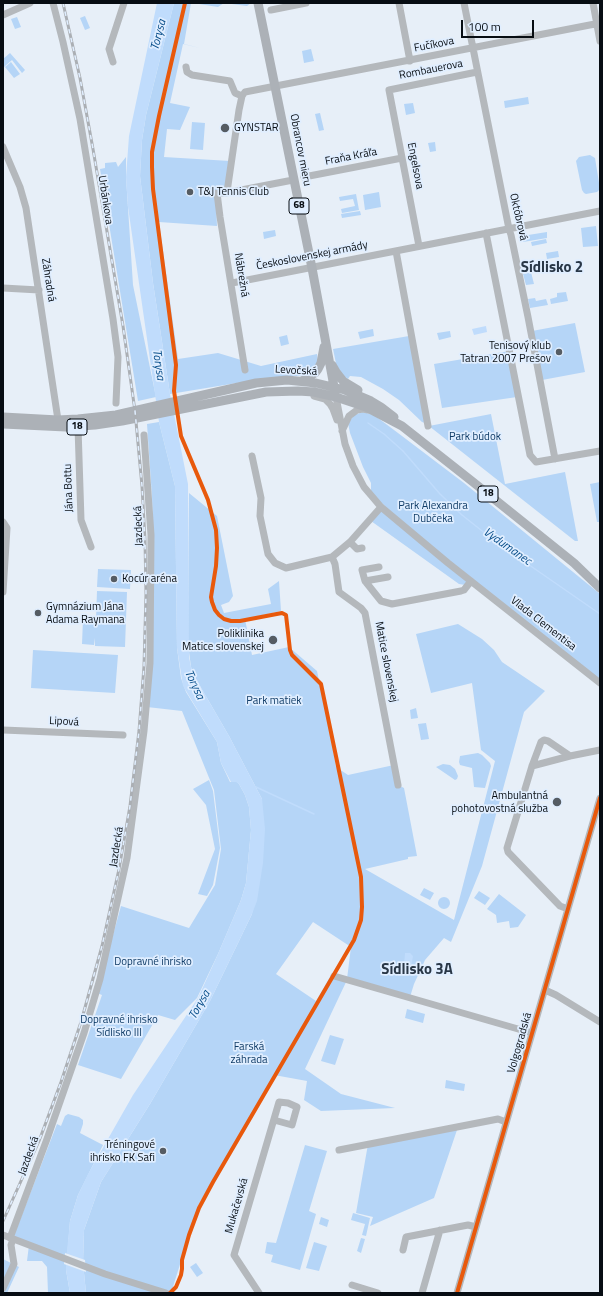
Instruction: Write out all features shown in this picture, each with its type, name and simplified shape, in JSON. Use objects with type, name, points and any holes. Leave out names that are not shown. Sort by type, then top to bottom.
[{"type":"main road","name":"Obrancov mieru","points":[[258,3],[312,268],[336,397]]},
{"type":"main road","name":"68","points":[[302,381],[315,373],[321,363],[325,342]]},
{"type":"main road","points":[[325,342],[333,367],[339,376],[347,384],[369,397],[379,409]]},
{"type":"main road","name":"Levočská","points":[[180,405],[256,383],[271,381],[302,381],[334,387],[359,396],[402,426],[468,478],[574,563],[600,588]]},
{"type":"main road","name":"Levočská","points":[[180,405],[266,392],[298,391],[336,397],[379,409]]},
{"type":"main road","name":"18","points":[[3,424],[78,427],[122,421],[150,412],[180,405]]},
{"type":"main road","name":"18","points":[[3,417],[58,420],[150,412]]},
{"type":"main road","name":"Levočská","points":[[574,563],[600,580]]},
{"type":"street","points":[[3,15],[30,3]]},
{"type":"street","name":"Urbánkova","points":[[53,3],[64,42],[80,119],[113,319],[118,357],[116,403]]},
{"type":"street","points":[[113,62],[109,49],[124,3]]},
{"type":"street","points":[[271,10],[306,3]]},
{"type":"street","points":[[399,3],[410,61]]},
{"type":"street","name":"Októbrová","points":[[464,3],[508,229],[511,235],[556,460]]},
{"type":"street","points":[[593,3],[600,41]]},
{"type":"street","name":"Fučíkova","points":[[276,87],[598,24]]},
{"type":"street","points":[[186,67],[186,72],[192,75],[230,81],[235,93],[242,96]]},
{"type":"street","name":"Rombauerova","points":[[389,90],[477,72]]},
{"type":"street","points":[[276,87],[248,92],[242,96],[228,192],[293,180]]},
{"type":"street","name":"Engelsova","points":[[389,90],[419,246]]},
{"type":"street","name":"Záhradná","points":[[3,147],[20,187],[26,208],[58,420]]},
{"type":"street","name":"Fraňa Kráľa","points":[[304,178],[402,158]]},
{"type":"street","name":"Nábrežná","points":[[228,192],[218,193],[218,200],[245,370]]},
{"type":"street","name":"Československej armády","points":[[232,283],[600,211]]},
{"type":"street","points":[[486,233],[530,455],[536,462],[556,460],[600,451]]},
{"type":"street","points":[[396,251],[428,426]]},
{"type":"street","points":[[3,288],[39,290]]},
{"type":"street","points":[[266,392],[311,395],[325,399],[330,404],[342,431]]},
{"type":"street","name":"Vlada Clementisa","points":[[336,397],[345,444],[353,466],[364,487],[380,507],[600,683]]},
{"type":"street","points":[[342,431],[349,416],[357,410],[379,409]]},
{"type":"street","name":"Jána Bottu","points":[[78,427],[80,520],[91,547]]},
{"type":"street","name":"Jazdecká","points":[[3,1288],[14,1264],[9,1237],[47,1139],[84,1033],[100,979],[127,858],[144,731],[150,663],[151,535],[144,435]]},
{"type":"street","points":[[252,456],[261,498],[260,516],[268,554],[275,563],[286,568],[332,557],[350,542],[380,507]]},
{"type":"street","points":[[3,592],[5,525]]},
{"type":"street","points":[[350,542],[357,549],[362,548]]},
{"type":"street","name":"Matice slovenskej","points":[[332,557],[335,564],[339,592],[361,608],[365,613],[398,785]]},
{"type":"street","points":[[379,567],[362,570],[365,581],[381,601],[392,604],[461,591],[464,590],[471,581]]},
{"type":"street","points":[[365,581],[388,576]]},
{"type":"street","name":"Lipová","points":[[3,730],[123,735]]},
{"type":"street","points":[[568,909],[560,906],[508,852],[508,846],[538,746],[544,740],[548,741],[570,756]]},
{"type":"street","points":[[532,766],[600,750]]},
{"type":"street","name":"Volgogradská","points":[[457,1293],[600,798]]},
{"type":"street","name":"Volgogradská","points":[[334,976],[532,1033]]},
{"type":"street","points":[[545,990],[556,995],[600,1022]]},
{"type":"street","points":[[339,1150],[498,1119],[506,1122]]},
{"type":"street","name":"Mukačevská","points":[[259,1293],[234,1255],[274,1120]]},
{"type":"street","points":[[403,1250],[406,1237],[468,1225],[476,1227]]},
{"type":"street","points":[[422,1293],[440,1230]]},
{"type":"street","points":[[9,1237],[105,1274],[166,1293]]},
{"type":"street","points":[[352,1285],[378,1293]]},
{"type":"green space","points":[[174,3],[191,3],[184,44],[200,48],[183,44],[170,103],[190,107],[180,130],[167,129],[164,157],[230,161],[225,194],[221,195],[216,204],[217,226],[159,222],[178,359],[218,353],[261,366],[317,354],[318,361],[316,368],[308,376],[287,376],[170,394],[153,283],[140,176],[142,140],[146,115]]},
{"type":"green space","points":[[193,3],[224,3],[218,7]]},
{"type":"green space","points":[[224,3],[251,3],[247,6]]},
{"type":"green space","points":[[85,16],[90,28],[85,30],[80,18]]},
{"type":"green space","points":[[17,17],[21,27],[15,29],[11,19]]},
{"type":"green space","points":[[311,49],[314,61],[304,63],[302,51]]},
{"type":"green space","points":[[10,53],[25,70],[22,73],[12,60],[4,67],[3,66],[3,59]]},
{"type":"green space","points":[[11,62],[20,74],[14,78],[5,67]]},
{"type":"green space","points":[[528,97],[529,104],[505,108],[504,101]]},
{"type":"green space","points":[[413,103],[415,113],[406,115],[404,104]]},
{"type":"green space","points":[[320,113],[324,130],[319,131],[315,114]]},
{"type":"green space","points":[[192,122],[205,123],[203,150],[190,149]]},
{"type":"green space","points":[[435,142],[436,151],[430,152],[428,143]]},
{"type":"green space","points":[[590,155],[595,158],[600,189],[597,192],[586,194],[582,190],[576,161],[579,157]]},
{"type":"green space","points":[[126,157],[133,285],[156,397],[138,401],[100,169],[105,168],[105,163],[116,162],[118,167]]},
{"type":"green space","points":[[379,192],[381,207],[365,210],[363,195]]},
{"type":"green space","points":[[356,194],[359,210],[342,213],[341,209],[355,206],[353,199],[340,201],[339,197]]},
{"type":"green space","points":[[360,211],[361,215],[342,218],[341,214]]},
{"type":"green space","points":[[596,226],[598,246],[583,247],[581,228]]},
{"type":"green space","points":[[275,230],[276,236],[264,239],[263,232]]},
{"type":"green space","points":[[547,232],[547,238],[523,242],[522,236]]},
{"type":"green space","points":[[546,239],[547,243],[532,246],[531,242]]},
{"type":"green space","points":[[558,251],[559,257],[547,259],[546,253]]},
{"type":"green space","points":[[531,272],[534,284],[526,285],[523,274]]},
{"type":"green space","points":[[566,292],[568,301],[551,304],[550,299],[557,297],[557,293]]},
{"type":"green space","points":[[535,298],[536,301],[546,299],[548,305],[530,308],[528,299]]},
{"type":"green space","name":"Tenisový klub Tatran 2007 Prešov","points":[[575,323],[585,372],[542,380],[532,331]]},
{"type":"green space","points":[[373,329],[374,336],[360,339],[358,332]]},
{"type":"green space","points":[[450,331],[451,337],[439,340],[437,333]]},
{"type":"green space","points":[[287,335],[289,344],[281,346],[279,337]]},
{"type":"green space","points":[[409,336],[425,423],[422,422],[399,400],[383,389],[361,377],[350,376],[348,379],[338,373],[333,349]]},
{"type":"green space","points":[[509,351],[517,397],[442,408],[434,364]]},
{"type":"green space","name":"Park Alexandra Dubčeka","points":[[363,412],[374,415],[464,483],[600,594],[600,684],[478,587],[459,584],[371,521],[385,506],[371,492],[371,483],[363,467],[350,433],[348,423],[354,415]]},
{"type":"green space","name":"Park búdok","points":[[491,414],[505,484],[565,472],[578,541],[575,541],[429,426]]},
{"type":"green space","points":[[159,422],[175,486],[177,648],[181,678],[186,692],[217,742],[221,763],[230,782],[237,782],[245,795],[249,807],[251,830],[246,883],[241,900],[197,998],[175,1020],[158,1015],[121,1079],[78,1065],[102,995],[97,993],[121,906],[189,928],[215,885],[221,849],[214,790],[182,711],[147,707],[154,559],[152,497],[147,424]]},
{"type":"green space","points":[[600,482],[600,522],[597,522],[590,484]]},
{"type":"green space","points":[[189,493],[217,516],[233,596],[229,602],[221,605],[224,613],[271,604],[268,589],[279,581],[281,611],[245,619],[252,655],[289,647],[317,671],[336,767],[348,775],[394,765],[398,785],[404,788],[417,856],[408,857],[408,859],[365,869],[454,920],[495,761],[481,750],[472,683],[431,693],[416,634],[458,624],[482,639],[494,650],[502,662],[545,691],[524,712],[482,866],[451,942],[444,938],[425,960],[410,997],[347,980],[305,1069],[341,1094],[395,1108],[321,1111],[304,1100],[307,1081],[274,1075],[199,1204],[171,1293],[86,1293],[83,1263],[84,1230],[101,1182],[150,1104],[210,1001],[252,914],[262,799],[229,736],[196,679],[191,667],[188,644]],"holes":[[[313,922],[351,947],[347,979],[331,975],[316,1001],[276,974]]]},
{"type":"green space","name":"Kocúr aréna","points":[[98,569],[131,570],[130,589],[97,587]]},
{"type":"green space","points":[[97,591],[127,592],[125,647],[95,646],[95,638],[94,645],[82,644],[83,619],[96,620]]},
{"type":"green space","points":[[33,650],[118,655],[115,693],[31,688]]},
{"type":"green space","points":[[416,708],[418,718],[411,719],[410,710]]},
{"type":"green space","points":[[426,723],[429,739],[421,740],[418,724]]},
{"type":"green space","points":[[478,753],[490,763],[491,766],[485,788],[474,787],[472,768],[460,765],[459,762],[460,756]]},
{"type":"green space","points":[[443,764],[450,765],[455,769],[458,776],[457,779],[455,780],[436,767]]},
{"type":"green space","points":[[209,780],[213,791],[220,848],[213,885],[207,896],[198,894],[215,849],[206,805],[193,789]]},
{"type":"green space","points":[[424,888],[434,893],[430,900],[420,895]]},
{"type":"green space","points":[[479,891],[490,898],[485,905],[474,898]]},
{"type":"green space","points":[[499,894],[526,915],[518,927],[510,928],[509,921],[497,923],[496,915],[487,909]]},
{"type":"green space","points":[[444,897],[448,899],[450,903],[448,907],[444,909],[440,907],[438,903],[440,899]]},
{"type":"green space","points":[[407,1009],[425,1014],[423,1023],[405,1018]]},
{"type":"green space","points":[[330,1035],[344,1039],[335,1065],[321,1061]]},
{"type":"green space","points":[[446,1080],[465,1084],[464,1091],[445,1088]]},
{"type":"green space","points":[[68,1114],[79,1117],[83,1120],[80,1133],[103,1145],[78,1195],[70,1221],[66,1270],[70,1293],[48,1293],[47,1267],[42,1261],[27,1261],[29,1245],[13,1238],[57,1124],[61,1126],[65,1116]]},
{"type":"green space","points":[[458,1127],[434,1198],[370,1226],[373,1217],[356,1213],[368,1144]]},
{"type":"green space","points":[[305,1145],[327,1151],[309,1211],[316,1214],[300,1270],[271,1262],[273,1255],[265,1253],[267,1242],[276,1243]]},
{"type":"green space","points":[[353,1213],[370,1218],[366,1236],[362,1235],[365,1224],[351,1220]]},
{"type":"green space","points":[[321,1217],[329,1220],[327,1227],[319,1224]]},
{"type":"green space","points":[[361,1238],[365,1239],[361,1253],[357,1251]]},
{"type":"green space","points":[[314,1242],[327,1246],[319,1271],[306,1268]]},
{"type":"green space","points":[[3,1259],[19,1267],[7,1293],[3,1293]]},
{"type":"green space","points":[[196,1263],[203,1273],[197,1277],[190,1267]]},
{"type":"water","name":"Torysa","points":[[157,3],[174,3],[146,115],[142,140],[140,176],[153,283],[170,394],[188,484],[189,657],[196,679],[229,736],[262,799],[265,829],[263,863],[257,901],[210,1001],[150,1104],[101,1182],[84,1230],[83,1263],[86,1293],[70,1293],[66,1261],[70,1221],[78,1195],[88,1174],[133,1095],[198,998],[241,900],[246,883],[251,830],[249,807],[245,795],[239,784],[236,782],[231,782],[221,763],[217,742],[183,686],[177,648],[175,486],[159,422],[128,207],[126,177],[129,136]]},
{"type":"water","points":[[486,326],[487,332],[474,335],[472,329]]},
{"type":"water","points":[[405,953],[410,953],[413,956],[411,967],[404,966]]},
{"type":"pier","points":[[65,1253],[85,1260],[86,1272],[64,1264]]},
{"type":"waterway","name":"Vydumanec","points":[[368,423],[384,434],[403,451],[440,494],[462,515],[496,542],[600,614]]},
{"type":"waterway","points":[[256,787],[314,814]]},
{"type":"railway","points":[[3,1221],[39,1141],[61,1082],[81,1022],[102,946],[119,869],[130,806],[139,731],[144,666],[146,594],[145,540],[135,411],[123,326],[93,149],[80,78],[63,3]]},
{"type":"cycle path","points":[[170,1293],[176,1287],[181,1275],[182,1260],[199,1208],[354,940],[361,920],[362,907],[361,877],[321,684],[292,655],[290,650],[286,615],[282,613],[240,621],[231,621],[224,619],[219,615],[215,610],[211,597],[216,566],[216,530],[208,500],[181,436],[174,391],[176,365],[153,189],[152,167],[152,152],[159,116],[185,3]]},
{"type":"cycle path","points":[[457,1293],[600,798]]},
{"type":"place","name":"GYNSTAR","points":[[225,128]]},
{"type":"place","name":"T&J Tennis Club","points":[[190,192]]},
{"type":"place","name":"Tenisový klub Tatran 2007 Prešov","points":[[559,352]]},
{"type":"place","name":"Kocúr aréna","points":[[114,579]]},
{"type":"place","name":"Gymnázium Jána Adama Raymana","points":[[38,613]]},
{"type":"place","name":"Poliklinika Matice slovenskej","points":[[273,640]]},
{"type":"place","name":"Ambulantná pohotovostná služba","points":[[557,802]]},
{"type":"place","name":"Tréningové ihrisko FK Safi","points":[[163,1151]]},
{"type":"district","name":"Sídlisko 2","points":[[552,268]]},
{"type":"district","name":"Sídlisko 3A","points":[[417,970]]},
{"type":"park label","name":"Park matiek","points":[[274,701]]},
{"type":"park label","name":"Dopravné ihrisko","points":[[153,962]]},
{"type":"park label","name":"Dopravné ihrisko Sídlisko III","points":[[119,1026]]},
{"type":"park label","name":"Farská záhrada","points":[[249,1053]]}]
